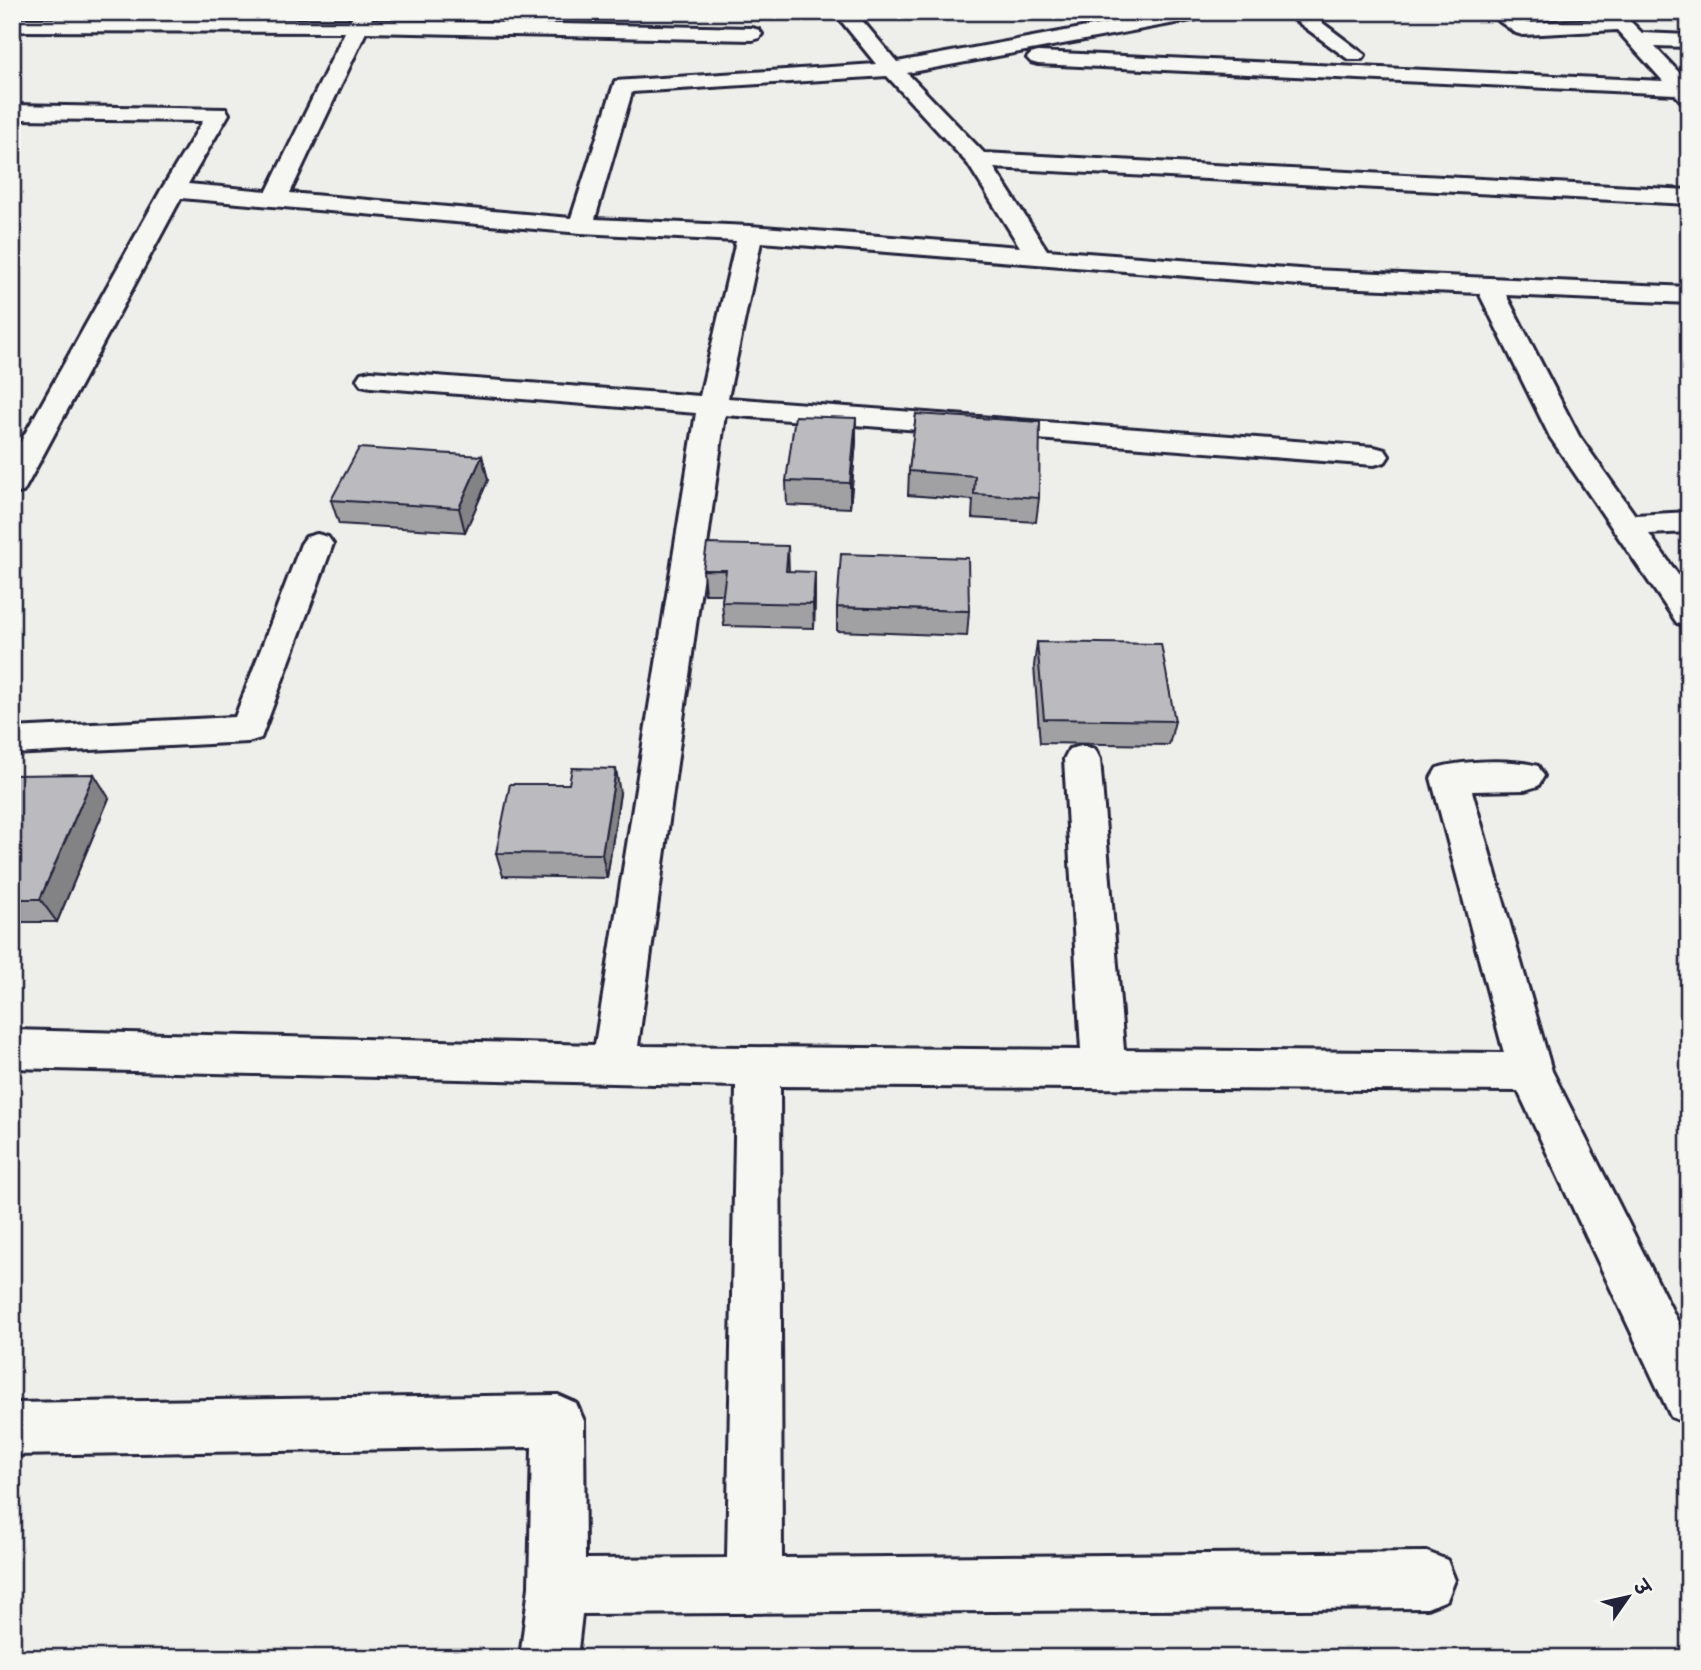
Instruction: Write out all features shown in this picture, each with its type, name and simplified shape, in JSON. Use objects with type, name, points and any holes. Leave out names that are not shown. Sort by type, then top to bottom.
[{"type":"street","points":[[844,12],[892,69],[976,160],[1040,257]]},
{"type":"street","points":[[581,226],[623,86],[892,69],[1202,12]]},
{"type":"street","points":[[1294,12],[1355,55]]},
{"type":"street","points":[[1496,12],[1523,29],[1622,24],[1685,92]]},
{"type":"street","points":[[12,24],[362,19],[752,34]]},
{"type":"street","points":[[276,198],[362,19]]},
{"type":"street","points":[[1636,39],[1689,41]]},
{"type":"street","points":[[969,55],[1685,92]]},
{"type":"street","points":[[12,112],[218,114],[173,190],[13,483]]},
{"type":"street","points":[[976,160],[1689,197]]},
{"type":"street","points":[[173,190],[581,226],[750,234],[1313,278],[1689,295]]},
{"type":"street","points":[[614,1063],[712,405],[750,234]]},
{"type":"street","points":[[1489,286],[1565,437],[1689,615]]},
{"type":"street","points":[[371,379],[1374,456]]},
{"type":"street","points":[[1627,525],[1689,522]]},
{"type":"street","points":[[12,741],[248,729],[317,544]]},
{"type":"street","points":[[1082,759],[1104,1069]]},
{"type":"street","points":[[1525,776],[1450,778],[1531,1072],[1689,1399]]},
{"type":"street","points":[[12,1049],[758,1066],[1531,1072]]},
{"type":"street","points":[[754,1586],[758,1066]]},
{"type":"street","points":[[13,1433],[558,1421],[557,1587],[548,1658]]},
{"type":"street","points":[[557,1587],[1427,1580]]},
{"type":"building","points":[[916,414],[1040,422],[1039,498],[974,494],[975,476],[909,471]]},
{"type":"building","points":[[795,416],[856,418],[850,483],[786,481]]},
{"type":"building","points":[[359,448],[482,456],[459,508],[331,500]]},
{"type":"building","points":[[707,544],[788,546],[786,571],[815,572],[813,604],[722,602],[726,570],[703,570]]},
{"type":"building","points":[[841,554],[968,558],[969,611],[837,607]]},
{"type":"building","points":[[1037,642],[1161,644],[1175,721],[1044,719]]},
{"type":"building","points":[[572,768],[616,769],[602,854],[496,853],[510,784],[569,784]]},
{"type":"building","points":[[94,774],[40,899],[12,899],[12,775]]}]
